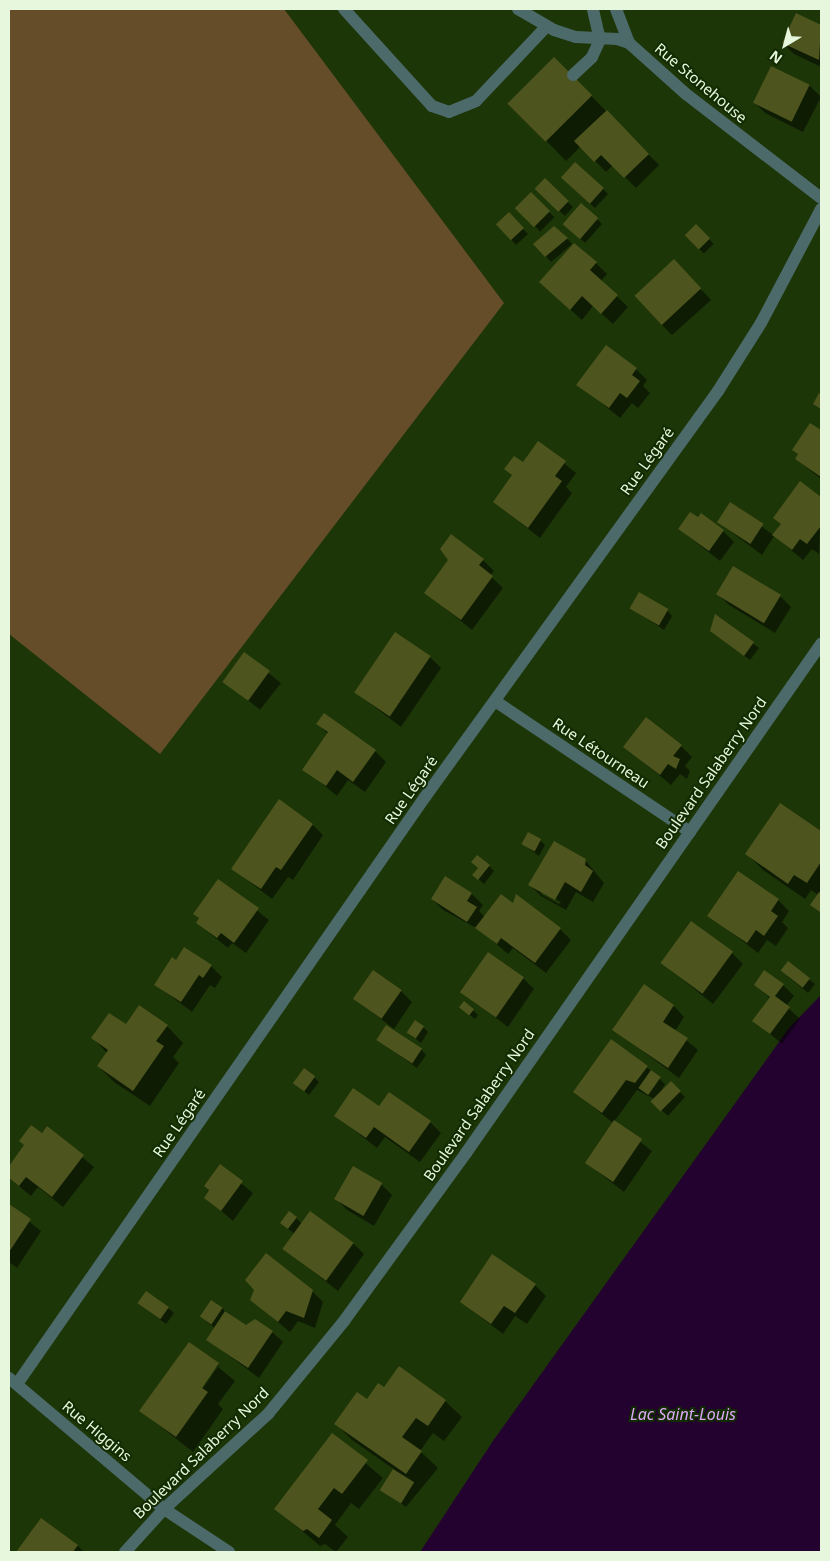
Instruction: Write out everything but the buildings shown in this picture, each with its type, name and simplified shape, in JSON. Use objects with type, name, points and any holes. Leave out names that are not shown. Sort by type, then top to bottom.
[{"type":"street","points":[[344,9],[432,106],[449,112],[476,101],[546,26]]},
{"type":"street","points":[[518,9],[546,26],[576,37],[600,40],[617,39],[629,43]]},
{"type":"street","points":[[572,75],[592,57],[600,40],[593,9]]},
{"type":"street","points":[[616,9],[629,43]]},
{"type":"street","name":"Rue Stonehouse","points":[[629,43],[686,94],[821,198]]},
{"type":"street","name":"Rue Légaré","points":[[13,1381],[495,701],[718,391],[761,322],[821,210]]},
{"type":"street","name":"Boulevard Salaberry Nord","points":[[125,1552],[164,1509],[268,1414],[321,1351],[466,1153],[821,644]]},
{"type":"street","name":"Rue Létourneau","points":[[495,701],[690,832]]},
{"type":"street","name":"Rue Higgins","points":[[13,1381],[164,1509],[230,1552]]},
{"type":"shaded area","points":[[9,9],[284,9],[504,303],[160,754],[9,634]]},
{"type":"water","name":"Lac Saint-Louis","points":[[821,995],[821,1552],[420,1552],[493,1441],[789,1028]]}]
